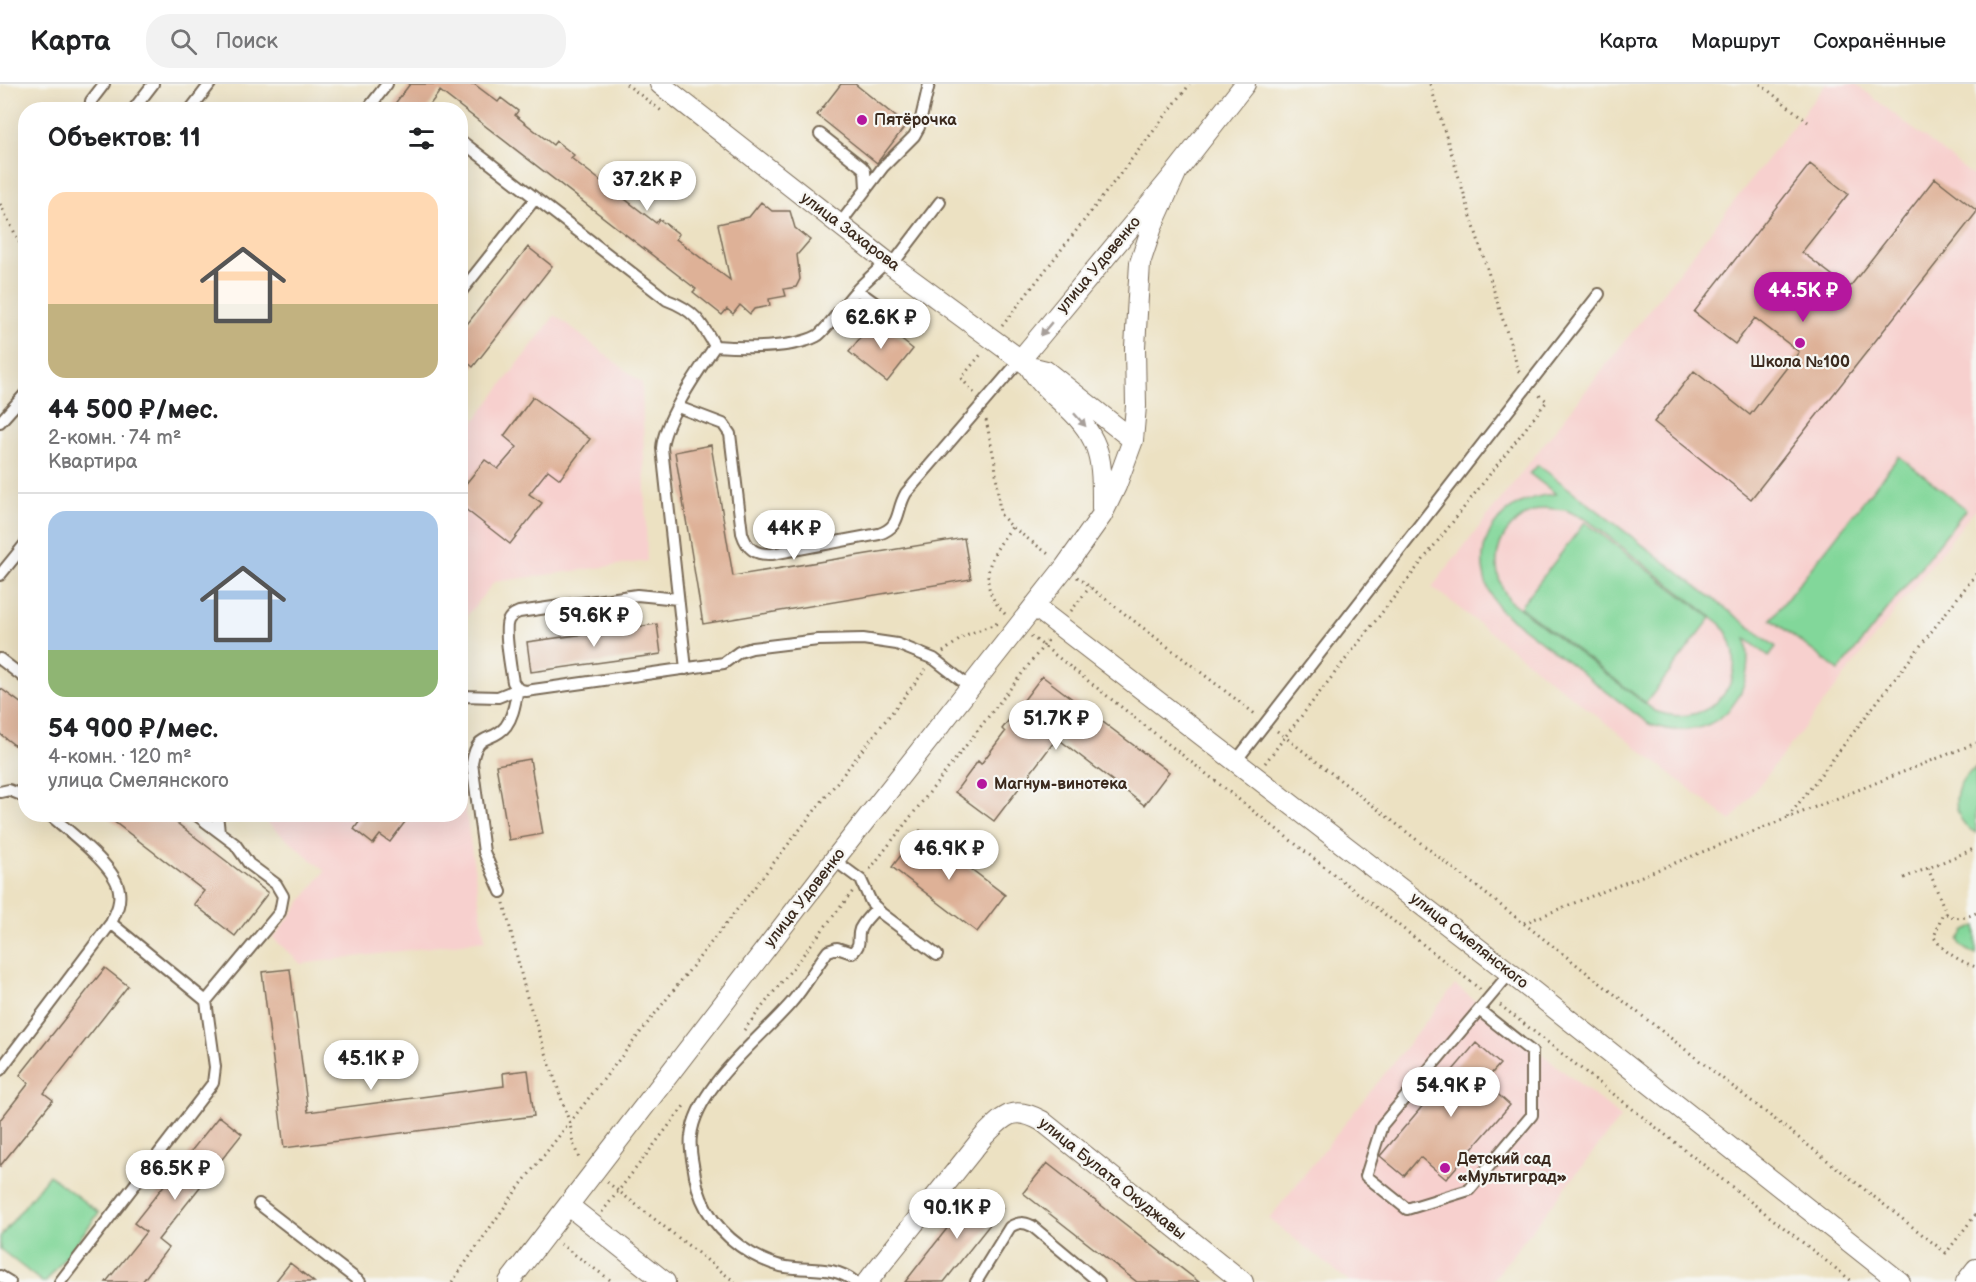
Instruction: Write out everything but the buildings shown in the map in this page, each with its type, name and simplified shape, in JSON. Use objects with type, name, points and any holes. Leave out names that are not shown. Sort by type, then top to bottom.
[{"type":"street","name":"улица Захарова","points":[[660,84],[839,225],[993,338],[1029,369]]},
{"type":"street","name":"улица Удовенко","points":[[1029,369],[1245,84]]},
{"type":"street","name":"улица Удовенко","points":[[509,1282],[970,687],[1014,622],[1034,606],[1102,514],[1116,486],[1133,440],[1140,263],[1153,224],[1177,171]]},
{"type":"street","points":[[1029,369],[1046,371],[1133,440]]},
{"type":"street","points":[[1029,369],[1077,417],[1098,449],[1102,477],[1102,514]]},
{"type":"street","points":[[1098,449],[1125,461]]},
{"type":"street","name":"улица Смелянского","points":[[1034,606],[1510,973],[1900,1282]]},
{"type":"street","name":"улица Булата Окуджавы","points":[[867,1282],[984,1136],[998,1122],[1015,1112],[1028,1113],[1042,1121],[1243,1282]]},
{"type":"street","points":[[569,1206],[665,1282]]},
{"type":"street","points":[[1966,1282],[1976,1269]]},
{"type":"lane","points":[[91,102],[104,84]]},
{"type":"lane","points":[[139,102],[153,84]]},
{"type":"lane","points":[[196,102],[210,84]]},
{"type":"lane","points":[[373,102],[387,84]]},
{"type":"lane","points":[[839,225],[882,167],[907,144],[919,127],[929,84]]},
{"type":"lane","points":[[820,134],[862,167],[865,171],[866,188]]},
{"type":"lane","points":[[468,146],[667,300],[693,314],[703,324],[715,345]]},
{"type":"lane","points":[[468,283],[535,199]]},
{"type":"lane","points":[[715,345],[730,347],[778,345],[802,342],[819,335],[857,290],[889,263],[940,202]]},
{"type":"lane","points":[[857,290],[907,326]]},
{"type":"lane","points":[[1236,761],[1599,294]]},
{"type":"lane","points":[[686,669],[662,448],[668,422],[715,345]]},
{"type":"lane","points":[[678,407],[723,424],[730,434],[742,533],[753,552],[762,555],[889,531],[896,523],[900,503],[906,493],[982,405],[1029,369]]},
{"type":"lane","points":[[0,422],[18,402]]},
{"type":"lane","points":[[0,574],[18,553]]},
{"type":"lane","points":[[501,892],[484,852],[472,762],[474,749],[483,739],[504,728],[510,719],[518,689],[512,678],[506,626],[510,617],[519,612],[637,595],[678,599]]},
{"type":"lane","points":[[468,696],[498,697],[518,689],[526,691],[724,663],[739,652],[752,648],[818,640],[863,639],[897,644],[933,659],[970,687]]},
{"type":"lane","points":[[0,659],[18,671]]},
{"type":"lane","points":[[0,792],[9,790],[18,794]]},
{"type":"lane","points":[[0,1070],[111,923],[119,907],[120,889],[110,869],[58,822]]},
{"type":"lane","points":[[206,822],[235,844],[249,864],[276,884],[283,896],[280,912],[206,1001]]},
{"type":"lane","points":[[218,822],[219,832]]},
{"type":"lane","points":[[834,860],[861,880],[867,895],[877,908],[938,955]]},
{"type":"lane","points":[[855,1282],[836,1271],[786,1268],[767,1263],[725,1235],[709,1216],[698,1190],[692,1161],[691,1136],[698,1111],[712,1088],[792,1002],[828,951],[837,948],[852,953],[858,948],[861,927],[877,908]]},
{"type":"lane","points":[[60,1282],[213,1083],[215,1067],[206,1001],[111,923]]},
{"type":"lane","points":[[1479,1010],[1532,1052],[1532,1115],[1469,1190],[1407,1209],[1366,1176],[1382,1125],[1510,973]]},
{"type":"lane","points":[[259,1204],[360,1282]]},
{"type":"lane","points":[[976,1282],[1010,1227],[1024,1223],[1032,1226],[1099,1282]]},
{"type":"lane","points":[[0,1276],[10,1282]]},
{"type":"path","points":[[626,84],[672,118]]},
{"type":"path","points":[[1190,84],[961,378],[982,405],[995,463],[1000,514],[1012,527],[1286,737],[1946,1253],[1976,1214]]},
{"type":"path","points":[[1255,776],[1547,401],[1522,381],[1430,84]]},
{"type":"path","points":[[1760,84],[1808,122]]},
{"type":"path","points":[[0,204],[18,239]]},
{"type":"path","points":[[1012,527],[993,555],[988,577],[990,591],[996,604],[1014,622],[1853,1282]]},
{"type":"path","points":[[1787,818],[1976,574]]},
{"type":"path","points":[[743,1031],[1090,587]]},
{"type":"path","points":[[452,1282],[515,1192],[933,659],[966,635],[1014,622]]},
{"type":"path","points":[[1524,923],[1976,743]]},
{"type":"path","points":[[1904,878],[1976,848]]},
{"type":"path","points":[[1928,868],[1947,914],[1954,918],[1976,913]]},
{"type":"path","points":[[501,892],[526,994],[570,1124],[579,1160],[735,1282]]},
{"type":"path","points":[[1947,914],[1942,915],[1934,937],[1960,960],[1976,967]]},
{"type":"path","points":[[592,1224],[684,1106]]},
{"type":"path","points":[[546,1234],[613,1282]]},
{"type":"shaded area","name":"Школа №100","points":[[1826,84],[1856,84],[1976,178],[1976,508],[1731,821],[1432,587]]},
{"type":"shaded area","points":[[555,315],[642,383],[647,561],[494,582],[468,614],[468,429]]},
{"type":"shaded area","points":[[266,822],[467,822],[485,940],[301,964],[273,938],[325,871]]},
{"type":"shaded area","name":"Детский сад «Мультиград»","points":[[1455,985],[1621,1117],[1491,1282],[1350,1282],[1269,1219]]},
{"type":"green space","points":[[1899,456],[1966,509],[1839,671],[1771,619]]},
{"type":"green space","points":[[1538,465],[1776,647],[1769,656],[1746,639],[1748,662],[1744,682],[1737,700],[1725,714],[1710,724],[1692,729],[1671,730],[1649,724],[1500,610],[1489,590],[1483,570],[1484,551],[1489,533],[1500,518],[1515,506],[1534,498],[1556,494],[1530,474]],"holes":[[[1545,508],[1566,510],[1587,520],[1721,624],[1731,643],[1734,662],[1732,679],[1724,694],[1711,706],[1695,714],[1676,716],[1655,711],[1510,601],[1502,587],[1497,558],[1500,544],[1507,532],[1516,522]]]},
{"type":"green space","points":[[1585,522],[1711,618],[1646,703],[1520,607]]},
{"type":"green space","points":[[1976,768],[1976,833],[1961,819],[1956,801],[1961,783]]},
{"type":"green space","points":[[1976,926],[1976,955],[1963,948],[1959,940],[1965,931]]},
{"type":"green space","points":[[49,1175],[99,1213],[46,1282],[42,1282],[0,1249],[0,1237]]},
{"type":"place","name":"Пятёрочка","points":[[862,120]]},
{"type":"place","name":"Школа №100","points":[[1800,343]]},
{"type":"place","name":"Магнум-винотека","points":[[982,784]]},
{"type":"place","name":"Детский сад «Мультиград»","points":[[1445,1168]]}]
